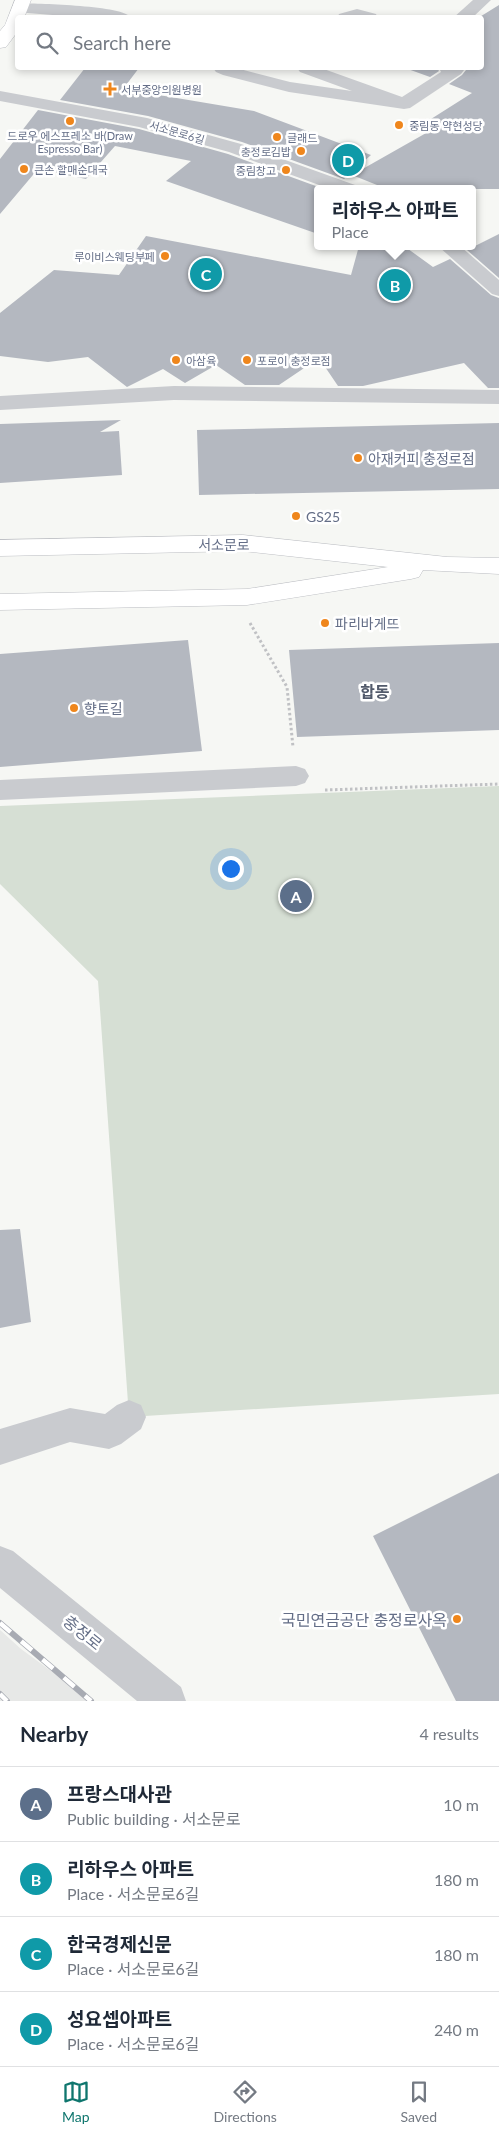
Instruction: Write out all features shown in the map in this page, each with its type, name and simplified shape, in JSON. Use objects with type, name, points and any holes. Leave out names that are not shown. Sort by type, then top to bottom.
[{"type":"main road","points":[[0,43],[15,20]]},
{"type":"main road","name":"서소문로","points":[[0,548],[243,543],[447,565],[499,566]]},
{"type":"main road","name":"서소문로","points":[[0,602],[234,598],[447,565]]},
{"type":"street","points":[[465,15],[484,0],[499,5]]},
{"type":"street","points":[[22,4],[115,15]]},
{"type":"street","points":[[227,70],[289,87],[404,104],[455,70]]},
{"type":"street","points":[[311,70],[404,104]]},
{"type":"street","name":"서소문로6길","points":[[0,96],[142,122],[235,148],[337,185]]},
{"type":"street","points":[[453,250],[499,290]]},
{"type":"street","points":[[0,404],[174,393],[499,397]]},
{"type":"street","points":[[0,790],[296,776]]},
{"type":"street","points":[[0,1447],[70,1425],[109,1432],[129,1417]]},
{"type":"street","name":"충정로","points":[[0,1564],[167,1701]]},
{"type":"path","points":[[234,598],[287,687],[298,791],[499,784]]},
{"type":"shaded area","points":[[499,786],[499,1394],[129,1417],[98,981],[0,884],[0,806]]},
{"type":"shaded area","points":[[0,1630],[21,1649],[92,1701],[0,1701]]},
{"type":"building","points":[[499,5],[499,189],[476,189],[476,185],[377,185],[352,175],[442,124],[431,119],[472,93],[449,84],[466,70],[484,70],[483,15]]},
{"type":"building","points":[[83,70],[137,70],[123,89],[254,111],[371,155],[344,179],[242,142],[148,116],[60,100]]},
{"type":"building","points":[[411,70],[438,70],[430,77]]},
{"type":"building","points":[[38,110],[139,129],[228,154],[314,185],[314,233],[166,181],[191,161],[115,146],[86,179],[38,169],[0,214],[0,159]]},
{"type":"building","points":[[499,234],[499,278],[467,250],[476,250],[476,246]]},
{"type":"building","points":[[146,236],[351,275],[358,250],[410,250],[433,267],[450,259],[491,295],[499,298],[499,388],[488,388],[464,363],[363,386],[338,386],[319,358],[279,385],[245,385],[216,365],[185,383],[163,369],[127,387],[88,357],[48,362],[0,356],[0,313],[54,270],[119,275]]},
{"type":"building","points":[[121,420],[100,432],[119,431],[122,475],[0,483],[0,424]]},
{"type":"building","points":[[499,423],[499,489],[199,495],[197,430]]},
{"type":"building","points":[[188,640],[202,751],[0,767],[0,654]]},
{"type":"building","points":[[499,643],[499,730],[297,737],[289,650]]},
{"type":"building","points":[[20,1229],[31,1322],[0,1328],[0,1230]]},
{"type":"building","name":"국민연금공단 충정로사옥","points":[[499,1473],[499,1701],[456,1701],[373,1536]]},
{"type":"railway","points":[[0,1623],[91,1701]]},
{"type":"railway","points":[[0,1694],[7,1701]]},
{"type":"place","name":"서부중앙의원병원","points":[[110,89]]},
{"type":"place","name":"드로우 에스프레소 바(Draw Espresso Bar)","points":[[70,121]]},
{"type":"place","name":"중림동 약현성당","points":[[399,125]]},
{"type":"place","name":"글래드","points":[[277,137]]},
{"type":"place","name":"충정로김밥","points":[[301,151]]},
{"type":"place","name":"성요셉아파트","points":[[348,160]]},
{"type":"place","name":"큰손 할매순대국","points":[[24,169]]},
{"type":"place","name":"중림창고","points":[[286,170]]},
{"type":"place","name":"루이비스웨딩부페","points":[[165,256]]},
{"type":"place","name":"한국경제신문","points":[[206,274]]},
{"type":"place","name":"리하우스 아파트","points":[[395,285]]},
{"type":"place","name":"아삼육","points":[[176,360]]},
{"type":"place","name":"포로이 충정로점","points":[[247,360]]},
{"type":"place","name":"아재커피 충정로점","points":[[358,458]]},
{"type":"place","name":"GS25","points":[[296,516]]},
{"type":"place","name":"파리바게뜨","points":[[325,623]]},
{"type":"place","name":"향토길","points":[[74,708]]},
{"type":"place","name":"프랑스대사관","points":[[296,896]]},
{"type":"place","name":"국민연금공단 충정로사옥","points":[[457,1619]]},
{"type":"district","name":"합동","points":[[375,691]]}]
